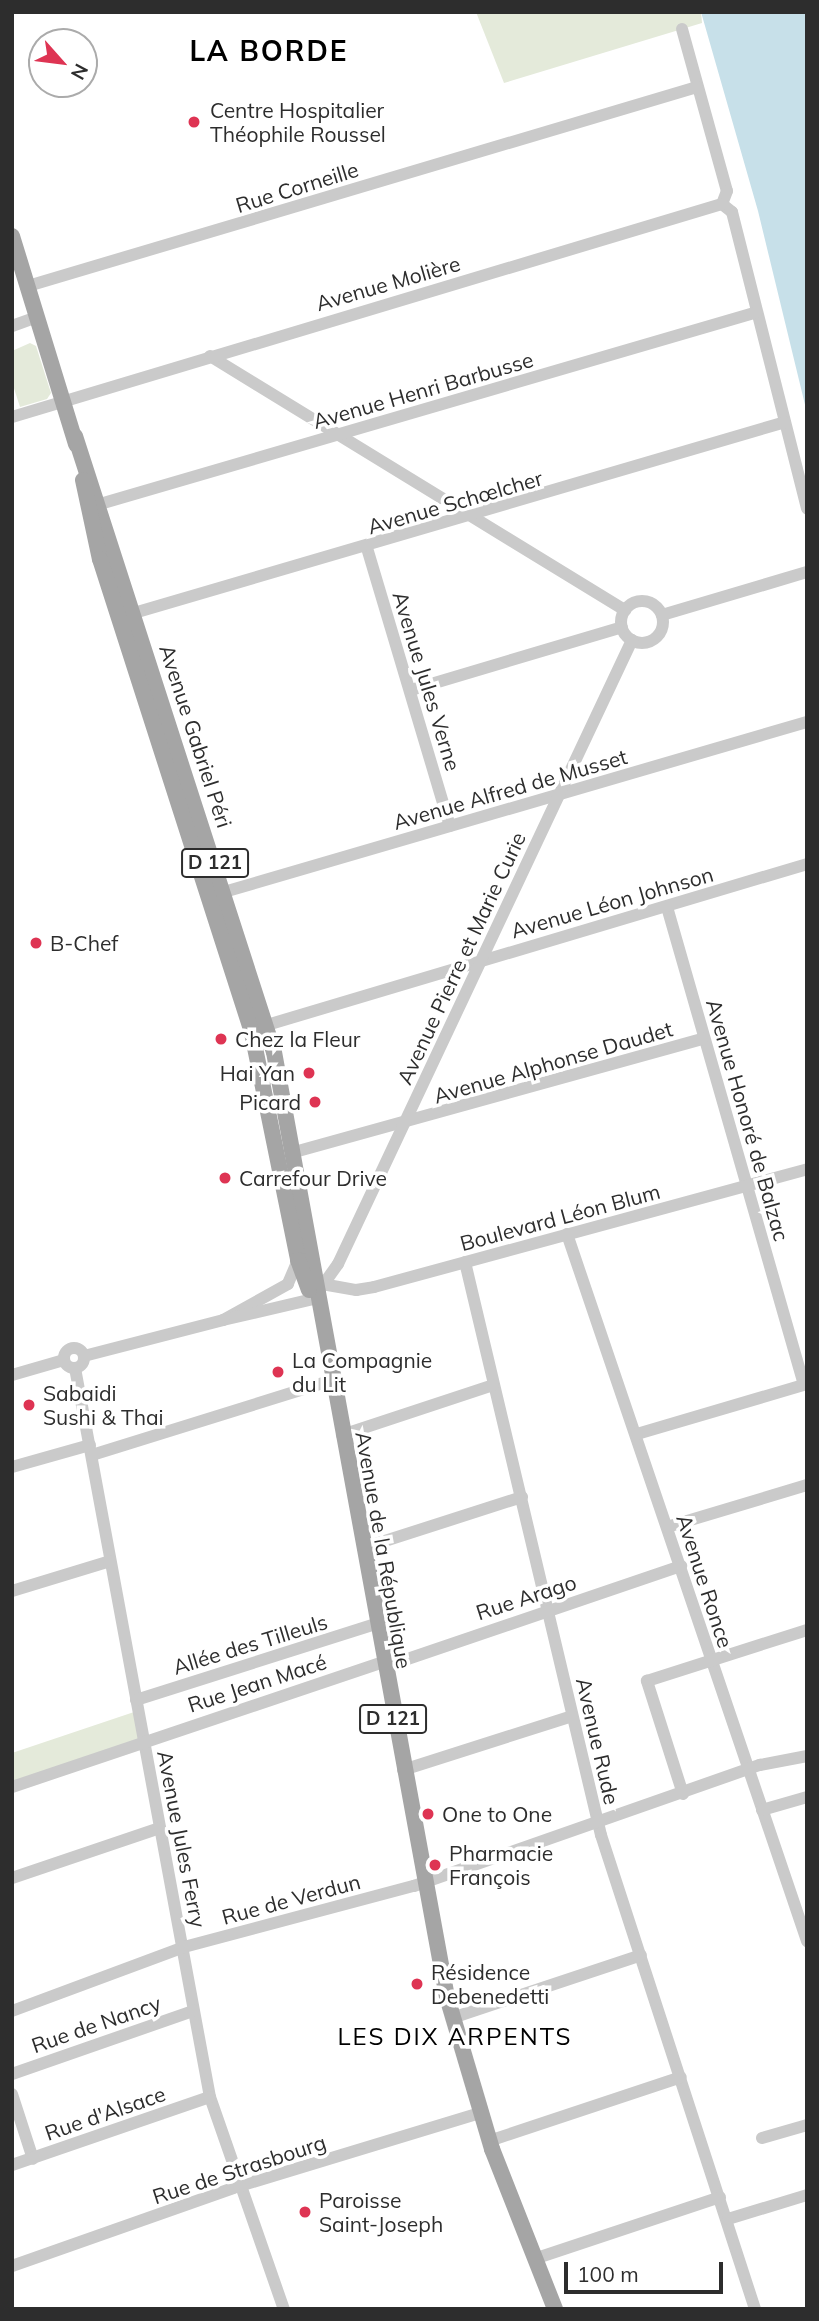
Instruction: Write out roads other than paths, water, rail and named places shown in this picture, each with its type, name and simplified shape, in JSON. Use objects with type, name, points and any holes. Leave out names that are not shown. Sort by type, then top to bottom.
[{"type":"main road","name":"Avenue Gabriel Péri","points":[[12,236],[267,1025],[318,1292]]},
{"type":"main road","name":"Avenue Gabriel Péri","points":[[75,436],[100,559],[252,1033],[298,1260],[318,1292]]},
{"type":"main road","name":"Avenue de la République","points":[[318,1292],[402,1770],[452,2018],[489,2141],[555,2309]]},
{"type":"street","points":[[682,29],[727,191],[722,204],[732,212],[807,509]]},
{"type":"street","name":"Rue Corneille","points":[[28,286],[697,87]]},
{"type":"street","name":"Avenue Molière","points":[[12,417],[722,204]]},
{"type":"street","name":"Avenue Henri Barbusse","points":[[100,504],[757,312]]},
{"type":"street","points":[[12,326],[37,317]]},
{"type":"street","points":[[210,356],[470,518],[625,610]]},
{"type":"street","name":"Avenue Schœlcher","points":[[134,613],[367,548],[447,521],[470,518],[785,422]]},
{"type":"street","name":"Avenue Jules Verne","points":[[367,548],[450,826]]},
{"type":"street","points":[[662,615],[807,572]]},
{"type":"street","points":[[625,610],[646,601],[662,615]]},
{"type":"street","points":[[625,610],[622,627],[632,640],[654,638],[661,630],[662,615]]},
{"type":"street","points":[[411,690],[622,627]]},
{"type":"street","name":"Avenue Pierre et Marie Curie","points":[[318,1292],[338,1264],[632,640]]},
{"type":"street","name":"Avenue Alfred de Musset","points":[[224,892],[807,722]]},
{"type":"street","name":"Avenue Léon Johnson","points":[[267,1025],[807,864]]},
{"type":"street","name":"Avenue Honoré de Balzac","points":[[667,906],[703,1039],[805,1384]]},
{"type":"street","name":"Avenue Alphonse Daudet","points":[[291,1153],[405,1124],[703,1039]]},
{"type":"street","name":"Boulevard Léon Blum","points":[[318,1292],[356,1290],[807,1170]]},
{"type":"street","name":"Avenue Ronce","points":[[567,1234],[807,1941]]},
{"type":"street","points":[[223,1320],[288,1284],[298,1260]]},
{"type":"street","name":"Avenue Rude","points":[[464,1262],[598,1823],[755,2309]]},
{"type":"street","points":[[338,1264],[346,1284],[356,1290]]},
{"type":"street","points":[[64,1360],[75,1368],[84,1356],[318,1292]]},
{"type":"street","points":[[12,1375],[64,1360],[71,1347],[84,1356]]},
{"type":"street","name":"Avenue Jules Ferry","points":[[75,1368],[210,2097],[284,2309]]},
{"type":"street","points":[[12,1467],[91,1450],[333,1380]]},
{"type":"street","points":[[637,1434],[805,1384]]},
{"type":"street","points":[[342,1435],[494,1385]]},
{"type":"street","points":[[667,1527],[807,1485]]},
{"type":"street","points":[[363,1548],[522,1497]]},
{"type":"street","points":[[12,1591],[110,1561]]},
{"type":"street","name":"Rue Arago","points":[[384,1664],[681,1566]]},
{"type":"street","name":"Allée des Tilleuls","points":[[136,1700],[376,1624]]},
{"type":"street","points":[[683,1794],[647,1681],[807,1630]]},
{"type":"street","name":"Rue Jean Macé","points":[[12,1787],[143,1741],[384,1664]]},
{"type":"street","points":[[402,1770],[572,1716]]},
{"type":"street","name":"Rue de Verdun","points":[[12,2011],[184,1947],[423,1882],[749,1773],[782,1758],[807,1756]]},
{"type":"street","points":[[762,1810],[807,1797]]},
{"type":"street","points":[[12,1878],[160,1828]]},
{"type":"street","points":[[452,2018],[641,1955]]},
{"type":"street","name":"Rue de Nancy","points":[[12,2074],[193,2011]]},
{"type":"street","points":[[489,2141],[681,2077]]},
{"type":"street","points":[[12,2094],[33,2158]]},
{"type":"street","name":"Rue d'Alsace","points":[[12,2165],[210,2097]]},
{"type":"street","name":"Rue de Strasbourg","points":[[12,2266],[242,2186],[480,2113]]},
{"type":"street","points":[[762,2138],[807,2124]]},
{"type":"street","points":[[727,2219],[807,2194]]},
{"type":"street","points":[[534,2259],[720,2197]]},
{"type":"water","points":[[701,12],[807,12],[807,413],[758,211]]},
{"type":"place","name":"Centre Hospitalier Théophile Roussel","points":[[194,122]]},
{"type":"place","name":"B-Chef","points":[[36,943]]},
{"type":"place","name":"Chez la Fleur","points":[[221,1039]]},
{"type":"place","name":"Hai Yan","points":[[309,1073]]},
{"type":"place","name":"Picard","points":[[315,1102]]},
{"type":"place","name":"Carrefour Drive","points":[[225,1178]]},
{"type":"place","name":"La Compagnie du Lit","points":[[278,1372]]},
{"type":"place","name":"Sabaidi Sushi & Thai","points":[[29,1405]]},
{"type":"place","name":"One to One","points":[[428,1814]]},
{"type":"place","name":"Pharmacie François","points":[[435,1865]]},
{"type":"place","name":"Résidence Debenedetti","points":[[417,1984]]},
{"type":"place","name":"Paroisse Saint-Joseph","points":[[305,2212]]},
{"type":"district","name":"LA BORDE","points":[[269,51]]},
{"type":"district","name":"LES DIX ARPENTS","points":[[455,2037]]}]
